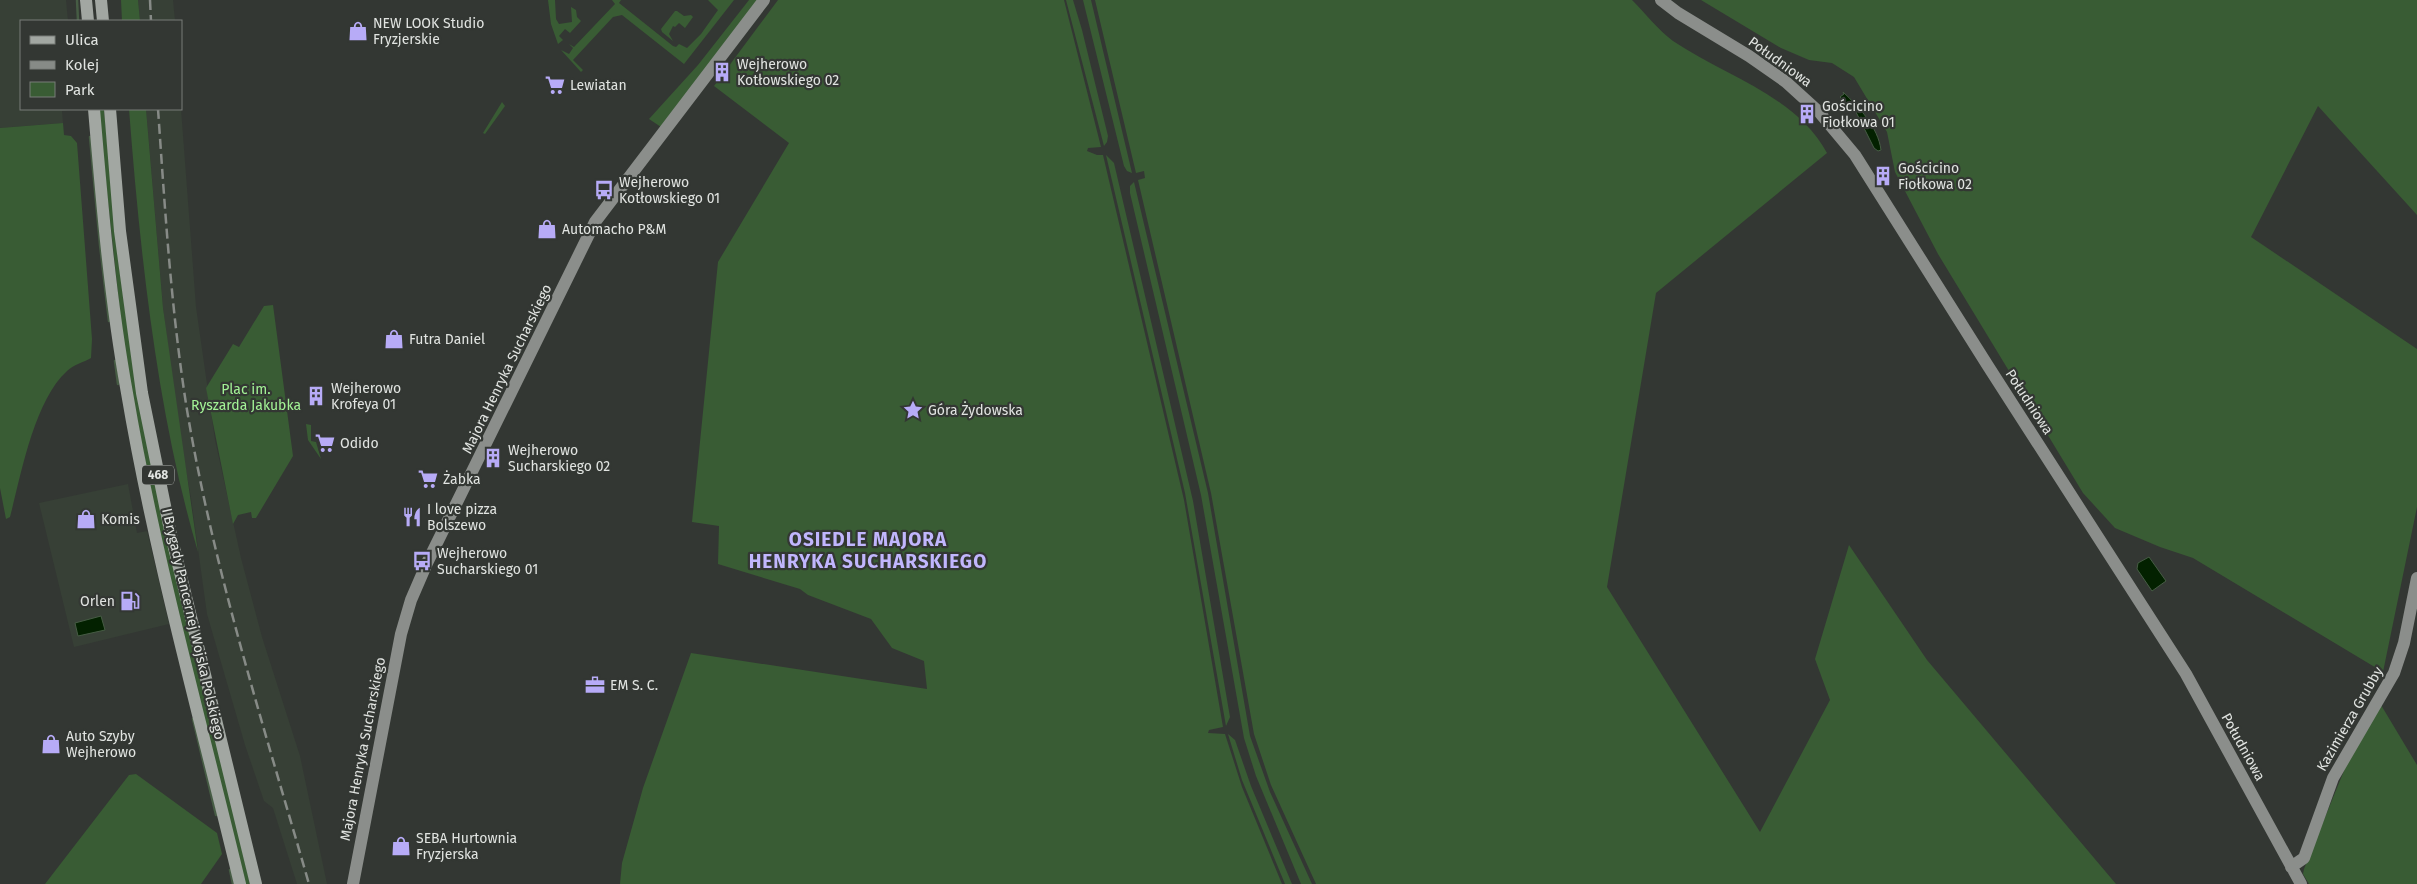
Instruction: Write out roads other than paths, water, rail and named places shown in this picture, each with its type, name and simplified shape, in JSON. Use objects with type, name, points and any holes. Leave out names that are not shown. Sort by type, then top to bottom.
[{"type":"main road","points":[[86,0],[88,20]]},
{"type":"main road","points":[[101,0],[103,20]]},
{"type":"main road","name":"I Brygady Pancernej Wojska Polskiego","points":[[94,110],[108,266],[127,393],[154,527],[240,884]]},
{"type":"main road","name":"I Brygady Pancernej Wojska Polskiego","points":[[110,110],[120,231],[142,393],[171,535],[256,884]]},
{"type":"street","name":"Majora Henryka Sucharskiego","points":[[353,884],[400,634],[411,600],[427,564],[595,222],[764,0]]},
{"type":"street","name":"Południowa","points":[[1661,0],[1678,13],[1749,56],[1786,82],[1831,124],[1855,155],[2186,674],[2301,884]]},
{"type":"street","name":"Kazimierza Grubby","points":[[2291,867],[2304,858],[2333,778],[2394,673],[2404,643],[2417,578]]},
{"type":"waterway","points":[[77,0],[78,20]]},
{"type":"waterway","points":[[90,137],[109,321]]},
{"type":"waterway","points":[[115,361],[118,384]]},
{"type":"waterway","points":[[193,719],[216,815]]},
{"type":"waterway","points":[[230,870],[233,884]]},
{"type":"railway","points":[[150,0],[151,20]]},
{"type":"railway","points":[[158,110],[169,260],[181,372],[198,470],[241,649],[309,884]]},
{"type":"place","name":"NEW LOOK Studio Fryzjerskie","points":[[358,31]]},
{"type":"place","name":"Wejherowo Kotłowskiego 02","points":[[722,72]]},
{"type":"place","name":"Lewiatan","points":[[555,85]]},
{"type":"place","name":"Gościcino Fiołkowa 01","points":[[1807,114]]},
{"type":"place","name":"Gościcino Fiołkowa 02","points":[[1883,176]]},
{"type":"place","name":"Wejherowo Kotłowskiego 01","points":[[604,190]]},
{"type":"place","name":"Automacho P&M","points":[[547,229]]},
{"type":"place","name":"Futra Daniel","points":[[394,339]]},
{"type":"place","name":"Wejherowo Krofeya 01","points":[[316,396]]},
{"type":"place","name":"Góra Żydowska","points":[[913,410]]},
{"type":"place","name":"Odido","points":[[325,443]]},
{"type":"place","name":"Wejherowo Sucharskiego 02","points":[[493,458]]},
{"type":"place","name":"Żabka","points":[[428,479]]},
{"type":"place","name":"I love pizza Bolszewo","points":[[412,517]]},
{"type":"place","name":"Komis","points":[[86,519]]},
{"type":"place","name":"Wejherowo Sucharskiego 01","points":[[422,561]]},
{"type":"place","name":"Orlen","points":[[130,601]]},
{"type":"place","name":"EM S. C.","points":[[595,685]]},
{"type":"place","name":"Auto Szyby Wejherowo","points":[[51,744]]},
{"type":"place","name":"SEBA Hurtownia Fryzjerska","points":[[401,846]]},
{"type":"district","name":"OSIEDLE MAJORA HENRYKA SUCHARSKIEGO","points":[[868,550]]},
{"type":"park label","name":"Plac im. Ryszarda Jakubka","points":[[246,398]]}]
